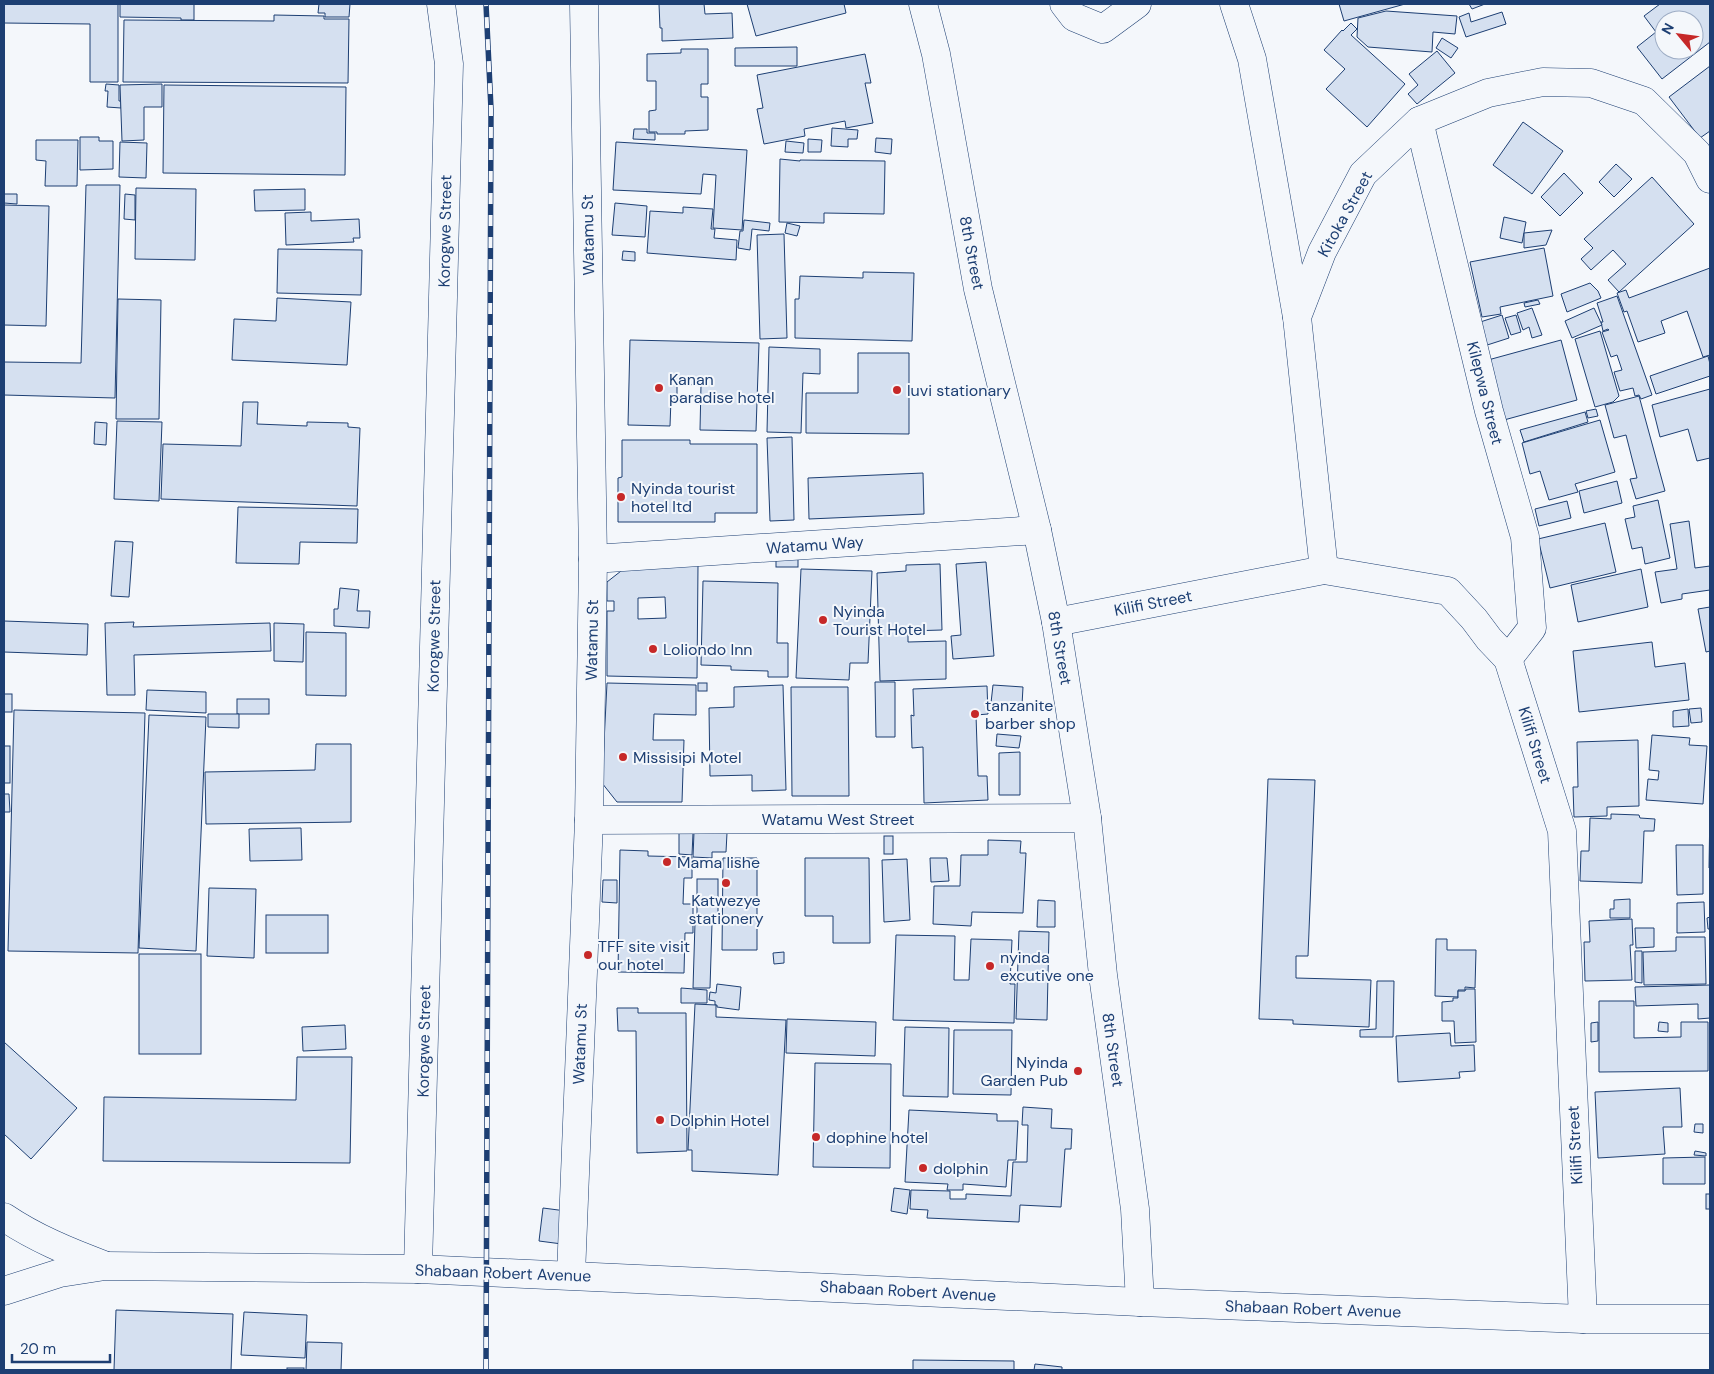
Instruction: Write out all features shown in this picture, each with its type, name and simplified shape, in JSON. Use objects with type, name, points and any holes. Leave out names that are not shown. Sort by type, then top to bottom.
[{"type":"street","name":"Korogwe Street","points":[[418,1269],[449,64],[441,4]]},
{"type":"street","name":"Watamu St","points":[[570,1275],[589,820],[593,560],[584,4]]},
{"type":"street","name":"8th Street","points":[[923,4],[936,54],[978,289],[1036,530],[1056,622],[1088,818],[1103,975],[1134,1209],[1140,1302]]},
{"type":"street","points":[[1064,4],[1074,17],[1103,29],[1137,4]]},
{"type":"street","points":[[1234,4],[1252,59],[1297,317]]},
{"type":"street","name":"Kitoka Street","points":[[1324,570],[1297,317],[1322,252],[1363,174],[1419,121],[1488,93],[1543,82],[1592,83],[1644,101],[1697,153],[1710,179]]},
{"type":"street","name":"Kilepwa Street","points":[[1419,121],[1489,411],[1525,537],[1532,628],[1508,659]]},
{"type":"street","name":"Watamu Way","points":[[593,560],[1036,530]]},
{"type":"street","name":"Kilifi Street","points":[[1056,622],[1324,570],[1448,591],[1474,618],[1508,659],[1562,831],[1583,1319]]},
{"type":"street","name":"Watamu West Street","points":[[589,820],[1088,818]]},
{"type":"street","points":[[4,1217],[60,1248],[106,1266]]},
{"type":"street","name":"Shabaan Robert Avenue","points":[[106,1266],[418,1269],[1140,1302],[1583,1319],[1710,1319]]},
{"type":"street","points":[[4,1291],[60,1273],[106,1266]]},
{"type":"building","points":[[4,4],[118,4],[118,82],[90,82],[90,24],[4,23]]},
{"type":"building","points":[[120,4],[194,4],[194,20],[120,17]]},
{"type":"building","points":[[319,4],[350,4],[349,17],[325,17],[325,13],[318,13]]},
{"type":"building","points":[[659,4],[704,4],[705,14],[732,13],[733,38],[662,41]]},
{"type":"building","points":[[747,4],[844,4],[846,13],[756,36]]},
{"type":"building","points":[[1339,4],[1405,4],[1344,21]]},
{"type":"building","points":[[1469,4],[1485,4],[1472,9]]},
{"type":"building","points":[[1660,4],[1710,4],[1710,42],[1704,47],[1704,10],[1654,10],[1654,29],[1644,16]]},
{"type":"building","points":[[1386,11],[1457,16],[1455,34],[1433,32],[1432,52],[1368,47],[1357,37],[1358,18]]},
{"type":"building","points":[[1502,12],[1506,24],[1466,37],[1459,17],[1469,13],[1471,22]]},
{"type":"building","points":[[274,15],[324,16],[324,19],[349,19],[348,83],[123,82],[124,20],[274,21]]},
{"type":"building","points":[[1351,23],[1357,29],[1351,35],[1405,84],[1367,127],[1326,89],[1345,69],[1324,50]]},
{"type":"building","points":[[1654,34],[1654,60],[1687,60],[1662,79],[1637,47]]},
{"type":"building","points":[[1442,38],[1458,48],[1451,58],[1436,48]]},
{"type":"building","points":[[797,47],[797,66],[735,66],[735,48]]},
{"type":"building","points":[[681,49],[708,49],[708,84],[701,84],[701,97],[708,97],[708,130],[685,131],[685,134],[657,134],[657,132],[649,132],[649,111],[656,110],[656,81],[647,81],[647,54],[681,53]]},
{"type":"building","points":[[1437,51],[1455,73],[1417,104],[1408,94],[1418,85],[1409,74]]},
{"type":"building","points":[[865,54],[871,83],[865,83],[873,123],[846,128],[845,121],[804,129],[805,136],[764,144],[757,109],[763,108],[757,75]]},
{"type":"building","points":[[1710,66],[1710,131],[1700,138],[1669,97]]},
{"type":"building","points":[[106,84],[119,85],[121,108],[107,107],[108,91],[105,91]]},
{"type":"building","points":[[162,84],[162,107],[144,107],[144,140],[122,141],[120,85]]},
{"type":"building","points":[[164,85],[346,87],[345,175],[163,173]]},
{"type":"building","points":[[1523,122],[1563,151],[1532,194],[1493,165]]},
{"type":"building","points":[[832,128],[858,130],[857,139],[848,139],[848,147],[831,146]]},
{"type":"building","points":[[634,129],[647,129],[647,133],[655,133],[655,140],[633,139]]},
{"type":"building","points":[[80,137],[99,137],[99,141],[113,141],[113,169],[80,170]]},
{"type":"building","points":[[876,138],[892,139],[891,154],[875,152]]},
{"type":"building","points":[[808,139],[822,140],[821,152],[808,152]]},
{"type":"building","points":[[36,140],[78,140],[77,186],[45,186],[46,161],[36,160]]},
{"type":"building","points":[[786,141],[804,143],[803,153],[785,152]]},
{"type":"building","points":[[120,142],[147,143],[146,178],[119,177]]},
{"type":"building","points":[[616,142],[747,150],[742,230],[713,228],[716,175],[703,174],[701,194],[613,190]]},
{"type":"building","points":[[780,159],[800,161],[885,161],[884,214],[824,213],[824,223],[779,222]]},
{"type":"building","points":[[1616,164],[1632,179],[1614,197],[1599,182]]},
{"type":"building","points":[[1564,173],[1583,193],[1560,216],[1541,197]]},
{"type":"building","points":[[1652,177],[1694,224],[1619,292],[1608,280],[1626,264],[1613,250],[1591,270],[1581,259],[1593,248],[1584,239]]},
{"type":"building","points":[[86,185],[120,185],[115,398],[4,395],[4,362],[81,363]]},
{"type":"building","points":[[136,188],[196,189],[195,260],[135,259]]},
{"type":"building","points":[[305,189],[305,210],[255,211],[254,190]]},
{"type":"building","points":[[4,194],[17,194],[17,204],[4,203]]},
{"type":"building","points":[[125,194],[135,195],[135,220],[124,219]]},
{"type":"building","points":[[615,203],[647,206],[645,237],[612,235]]},
{"type":"building","points":[[4,205],[49,206],[46,326],[4,325]]},
{"type":"building","points":[[683,207],[713,209],[711,229],[715,229],[714,238],[737,240],[736,260],[647,253],[650,211],[683,213]]},
{"type":"building","points":[[311,212],[311,221],[359,219],[360,238],[353,238],[354,242],[286,245],[285,213]]},
{"type":"building","points":[[1504,217],[1526,222],[1522,243],[1500,238]]},
{"type":"building","points":[[744,220],[770,223],[769,231],[752,229],[750,250],[738,248],[740,231],[743,231]]},
{"type":"building","points":[[787,223],[800,226],[797,236],[785,233]]},
{"type":"building","points":[[1552,230],[1546,245],[1524,248],[1524,233]]},
{"type":"building","points":[[784,234],[787,338],[760,339],[757,235]]},
{"type":"building","points":[[1544,248],[1553,296],[1500,307],[1501,314],[1482,317],[1470,262]]},
{"type":"building","points":[[278,249],[362,250],[361,295],[277,293]]},
{"type":"building","points":[[623,251],[635,252],[635,261],[622,260]]},
{"type":"building","points":[[1710,268],[1710,355],[1703,357],[1687,311],[1661,321],[1665,333],[1638,342],[1627,311],[1624,312],[1617,293],[1626,290],[1629,298]]},
{"type":"building","points":[[863,272],[914,273],[912,341],[795,338],[795,299],[799,299],[800,276],[863,278]]},
{"type":"building","points":[[1590,283],[1598,291],[1601,298],[1567,312],[1561,294]]},
{"type":"building","points":[[1617,296],[1652,395],[1641,399],[1639,395],[1635,396],[1633,388],[1620,391],[1614,372],[1622,370],[1617,355],[1611,357],[1602,332],[1609,330],[1603,331],[1601,322],[1603,322],[1597,303]]},
{"type":"building","points":[[277,298],[351,302],[347,365],[232,360],[234,319],[276,321]]},
{"type":"building","points":[[118,299],[161,300],[159,419],[116,419]]},
{"type":"building","points":[[1538,300],[1540,304],[1525,307],[1524,303]]},
{"type":"building","points":[[1532,308],[1542,335],[1532,338],[1529,327],[1523,330],[1517,313]]},
{"type":"building","points":[[1594,308],[1602,325],[1572,338],[1565,321]]},
{"type":"building","points":[[1502,315],[1509,338],[1481,347],[1474,324]]},
{"type":"building","points":[[1516,315],[1521,332],[1511,335],[1505,318]]},
{"type":"building","points":[[1600,331],[1619,396],[1613,402],[1595,407],[1575,339]]},
{"type":"building","points":[[630,340],[759,343],[756,431],[700,430],[701,385],[677,384],[677,399],[671,399],[670,426],[628,425]]},
{"type":"building","points":[[1561,340],[1577,400],[1504,420],[1488,360]]},
{"type":"building","points":[[769,347],[820,349],[820,374],[803,373],[801,433],[767,432]]},
{"type":"building","points":[[858,353],[909,353],[909,434],[806,433],[806,393],[858,393]]},
{"type":"building","points":[[1708,356],[1710,376],[1656,394],[1650,376]]},
{"type":"building","points":[[1710,389],[1710,458],[1697,461],[1688,429],[1660,437],[1652,405]]},
{"type":"building","points":[[1639,396],[1665,491],[1636,499],[1630,479],[1637,478],[1626,435],[1614,438],[1605,405]]},
{"type":"building","points":[[243,402],[258,402],[257,424],[307,426],[307,422],[348,423],[348,427],[360,428],[357,506],[161,499],[163,444],[241,446]]},
{"type":"building","points":[[1596,409],[1598,416],[1588,418],[1586,411]]},
{"type":"building","points":[[1585,412],[1588,422],[1524,442],[1520,430]]},
{"type":"building","points":[[1600,420],[1615,472],[1575,484],[1578,492],[1549,500],[1540,471],[1530,474],[1522,443]]},
{"type":"building","points":[[117,421],[162,422],[159,501],[114,499]]},
{"type":"building","points":[[95,422],[107,423],[106,445],[94,444]]},
{"type":"building","points":[[792,437],[794,520],[770,521],[767,438]]},
{"type":"building","points":[[622,440],[690,440],[690,444],[757,444],[757,513],[715,513],[715,522],[618,522],[618,478],[622,477]]},
{"type":"building","points":[[923,473],[924,514],[809,519],[808,478]]},
{"type":"building","points":[[1617,481],[1622,503],[1584,513],[1579,491]]},
{"type":"building","points":[[1658,500],[1670,558],[1645,564],[1642,547],[1632,549],[1625,519],[1635,517],[1633,506]]},
{"type":"building","points":[[1567,501],[1571,518],[1539,526],[1535,509]]},
{"type":"building","points":[[238,507],[358,509],[357,543],[300,542],[299,564],[236,563]]},
{"type":"building","points":[[1689,521],[1695,568],[1710,566],[1710,590],[1682,594],[1682,599],[1661,603],[1655,572],[1677,569],[1670,524]]},
{"type":"building","points":[[1605,523],[1616,572],[1550,588],[1538,539]]},
{"type":"building","points":[[115,541],[133,542],[129,597],[111,596]]},
{"type":"building","points":[[776,552],[798,552],[798,567],[776,567]]},
{"type":"building","points":[[986,562],[994,656],[953,659],[951,636],[961,635],[956,564]]},
{"type":"building","points":[[630,564],[698,565],[697,678],[607,676],[607,611],[614,611],[614,601],[607,601],[607,582]],"holes":[[[665,597],[666,618],[638,619],[638,598]]]},
{"type":"building","points":[[940,564],[942,630],[908,631],[908,642],[946,641],[946,679],[880,681],[877,573],[906,571],[906,565]]},
{"type":"building","points":[[801,569],[872,571],[868,663],[850,663],[849,680],[796,678]]},
{"type":"building","points":[[1641,569],[1648,607],[1578,622],[1571,585]]},
{"type":"building","points":[[703,581],[778,583],[777,643],[788,643],[788,677],[768,677],[768,671],[731,670],[731,666],[701,665]]},
{"type":"building","points":[[340,588],[359,590],[357,611],[370,611],[369,628],[334,626],[334,609],[338,609]]},
{"type":"building","points":[[1710,607],[1710,651],[1706,652],[1698,609]]},
{"type":"building","points":[[4,621],[88,624],[87,655],[4,652]]},
{"type":"building","points":[[134,622],[133,627],[270,623],[271,651],[134,655],[135,695],[107,695],[105,623]]},
{"type":"building","points":[[274,623],[304,624],[303,662],[274,661]]},
{"type":"building","points":[[306,632],[346,633],[346,696],[306,695]]},
{"type":"building","points":[[1652,642],[1655,667],[1685,663],[1689,700],[1579,712],[1573,651]]},
{"type":"building","points":[[875,682],[895,682],[895,737],[876,737]]},
{"type":"building","points":[[607,683],[696,685],[696,715],[654,714],[653,740],[684,740],[682,802],[617,802],[602,783]]},
{"type":"building","points":[[698,683],[707,683],[707,691],[698,691]]},
{"type":"building","points":[[783,685],[786,790],[752,791],[752,775],[710,776],[709,708],[734,707],[734,687]]},
{"type":"building","points":[[993,685],[1023,687],[1022,705],[991,703]]},
{"type":"building","points":[[987,686],[988,714],[976,715],[978,776],[987,776],[988,800],[924,803],[923,747],[912,748],[911,715],[914,716],[913,689]]},
{"type":"building","points":[[791,687],[848,687],[849,796],[792,796]]},
{"type":"building","points":[[147,690],[206,692],[206,713],[146,710]]},
{"type":"building","points":[[4,694],[12,694],[12,712],[4,712]]},
{"type":"building","points":[[237,699],[269,699],[269,714],[237,714]]},
{"type":"building","points":[[1701,708],[1702,722],[1691,723],[1689,709]]},
{"type":"building","points":[[1688,709],[1689,726],[1673,727],[1673,711]]},
{"type":"building","points":[[14,710],[145,713],[138,953],[8,951]]},
{"type":"building","points":[[208,714],[239,714],[239,728],[208,727]]},
{"type":"building","points":[[149,715],[206,717],[196,951],[139,948]]},
{"type":"building","points":[[997,734],[1021,736],[1019,748],[996,746]]},
{"type":"building","points":[[1652,735],[1690,738],[1689,745],[1707,746],[1703,804],[1646,800],[1648,779],[1658,780],[1659,771],[1649,770]]},
{"type":"building","points":[[1638,740],[1639,806],[1607,807],[1607,816],[1574,817],[1573,787],[1578,787],[1577,742]]},
{"type":"building","points":[[316,744],[351,744],[351,822],[206,824],[205,772],[315,770]]},
{"type":"building","points":[[4,746],[10,746],[10,783],[4,783]]},
{"type":"building","points":[[1020,752],[1020,795],[999,795],[999,753]]},
{"type":"building","points":[[1268,779],[1315,780],[1308,956],[1296,956],[1296,978],[1371,980],[1369,1027],[1293,1024],[1293,1020],[1259,1019]]},
{"type":"building","points":[[4,794],[9,794],[10,812],[4,812]]},
{"type":"building","points":[[1710,805],[1710,868],[1709,868]]},
{"type":"building","points":[[1611,814],[1639,815],[1640,818],[1655,819],[1654,831],[1644,831],[1642,883],[1580,881],[1581,851],[1589,851],[1590,818],[1611,819]]},
{"type":"building","points":[[301,828],[302,860],[250,861],[249,829]]},
{"type":"building","points":[[694,832],[727,833],[726,852],[712,852],[712,858],[693,857]]},
{"type":"building","points":[[679,833],[693,833],[692,855],[679,854]]},
{"type":"building","points":[[884,836],[893,836],[893,854],[884,854]]},
{"type":"building","points":[[988,840],[1021,841],[1020,853],[1026,853],[1023,913],[972,912],[971,926],[933,924],[934,886],[960,886],[961,855],[988,855]]},
{"type":"building","points":[[1676,845],[1703,845],[1703,894],[1677,895]]},
{"type":"building","points":[[620,850],[648,851],[648,856],[692,857],[692,878],[684,878],[683,904],[693,904],[693,933],[685,933],[684,973],[618,972]]},
{"type":"building","points":[[723,858],[757,858],[757,950],[722,950]]},
{"type":"building","points":[[805,858],[869,858],[870,943],[833,943],[833,916],[805,916]]},
{"type":"building","points":[[930,858],[947,858],[949,881],[931,882]]},
{"type":"building","points":[[907,859],[910,920],[884,922],[882,860]]},
{"type":"building","points":[[697,879],[718,879],[718,918],[697,918]]},
{"type":"building","points":[[603,880],[617,880],[617,903],[602,902]]},
{"type":"building","points":[[209,888],[256,889],[254,958],[207,956]]},
{"type":"building","points":[[1630,899],[1630,918],[1610,918],[1610,909],[1614,909],[1614,900]]},
{"type":"building","points":[[1038,900],[1055,901],[1055,927],[1037,927]]},
{"type":"building","points":[[1704,902],[1705,932],[1677,933],[1677,903]]},
{"type":"building","points":[[266,915],[328,915],[328,953],[266,953]]},
{"type":"building","points":[[1710,917],[1710,929],[1708,929],[1707,918]]},
{"type":"building","points":[[1632,919],[1633,945],[1630,945],[1632,980],[1585,981],[1584,942],[1590,942],[1589,921]]},
{"type":"building","points":[[695,923],[712,924],[710,988],[693,988]]},
{"type":"building","points":[[1635,928],[1654,928],[1654,947],[1636,948]]},
{"type":"building","points":[[1019,931],[1049,932],[1047,1020],[1016,1019]]},
{"type":"building","points":[[896,935],[955,936],[954,980],[969,980],[971,939],[1012,940],[1010,984],[1015,984],[1014,1023],[893,1020]]},
{"type":"building","points":[[1676,937],[1705,937],[1706,984],[1644,985],[1643,952],[1676,951]]},
{"type":"building","points":[[1436,939],[1447,939],[1447,950],[1476,950],[1475,988],[1465,987],[1465,990],[1458,990],[1458,997],[1435,996]]},
{"type":"building","points":[[1635,951],[1642,951],[1642,983],[1635,982]]},
{"type":"building","points":[[784,952],[784,963],[774,964],[773,953]]},
{"type":"building","points":[[139,954],[201,954],[201,1054],[139,1054]]},
{"type":"building","points":[[1377,981],[1394,981],[1393,1037],[1360,1037],[1360,1030],[1376,1029]]},
{"type":"building","points":[[717,984],[741,987],[739,1010],[717,1007],[715,1001],[709,1000],[710,992],[716,993]]},
{"type":"building","points":[[1710,985],[1710,1018],[1698,1019],[1698,1004],[1636,1006],[1635,987]]},
{"type":"building","points":[[681,988],[707,990],[707,1003],[681,1003]]},
{"type":"building","points":[[1466,989],[1475,989],[1476,1042],[1455,1043],[1454,1021],[1442,1021],[1442,1002],[1453,1001],[1453,998],[1458,998],[1458,991],[1465,991]]},
{"type":"building","points":[[1599,1001],[1634,1001],[1634,1038],[1681,1037],[1681,1022],[1708,1022],[1708,1071],[1599,1072]]},
{"type":"building","points":[[695,1004],[716,1005],[716,1017],[786,1020],[778,1175],[692,1171],[692,1150],[688,1150]]},
{"type":"building","points":[[617,1008],[638,1008],[638,1013],[686,1013],[687,1151],[637,1153],[636,1031],[618,1031]]},
{"type":"building","points":[[787,1019],[876,1022],[875,1056],[786,1053]]},
{"type":"building","points":[[1598,1022],[1598,1041],[1591,1042],[1591,1023]]},
{"type":"building","points":[[1659,1022],[1668,1023],[1668,1032],[1658,1031]]},
{"type":"building","points":[[345,1025],[346,1049],[303,1051],[302,1027]]},
{"type":"building","points":[[905,1027],[949,1028],[948,1097],[903,1096]]},
{"type":"building","points":[[954,1030],[1012,1030],[1011,1095],[953,1094]]},
{"type":"building","points":[[1450,1033],[1451,1046],[1474,1045],[1475,1071],[1459,1072],[1460,1078],[1398,1082],[1396,1036]]},
{"type":"building","points":[[4,1042],[77,1108],[31,1159],[4,1134]]},
{"type":"building","points":[[297,1057],[352,1057],[350,1163],[103,1161],[104,1097],[296,1100]]},
{"type":"building","points":[[815,1063],[891,1064],[890,1168],[813,1167]]},
{"type":"building","points":[[1680,1088],[1682,1127],[1663,1127],[1665,1154],[1598,1158],[1595,1092]]},
{"type":"building","points":[[1023,1107],[1052,1109],[1051,1128],[1072,1129],[1071,1149],[1065,1149],[1061,1207],[1020,1205],[1019,1222],[927,1218],[928,1210],[910,1209],[911,1190],[950,1191],[950,1199],[966,1199],[966,1194],[1011,1196],[1013,1162],[1027,1162],[1028,1125],[1022,1125]]},
{"type":"building","points":[[909,1110],[997,1114],[997,1121],[1018,1121],[1016,1160],[1008,1160],[1006,1187],[963,1184],[963,1190],[947,1190],[948,1184],[905,1182]]},
{"type":"building","points":[[1695,1124],[1703,1124],[1703,1133],[1694,1132]]},
{"type":"building","points":[[1695,1151],[1706,1153],[1706,1156],[1694,1155]]},
{"type":"building","points":[[1705,1157],[1705,1184],[1663,1184],[1663,1158]]},
{"type":"building","points":[[894,1188],[910,1190],[907,1214],[891,1211]]},
{"type":"building","points":[[1706,1194],[1710,1194],[1710,1209],[1706,1209]]},
{"type":"building","points":[[543,1208],[566,1211],[562,1244],[539,1241]]},
{"type":"building","points":[[116,1310],[233,1314],[231,1370],[114,1370]]},
{"type":"building","points":[[244,1312],[307,1315],[305,1358],[241,1355]]},
{"type":"building","points":[[307,1342],[342,1343],[341,1370],[306,1370]]},
{"type":"building","points":[[913,1360],[1014,1361],[1014,1370],[913,1370]]},
{"type":"building","points":[[1035,1364],[1062,1367],[1062,1370],[1034,1370]]},
{"type":"building","points":[[287,1368],[304,1368],[304,1370],[287,1370]]},
{"type":"railway","points":[[486,4],[491,109],[486,1370]]},
{"type":"place","name":"Kanan paradise hotel","points":[[659,388]]},
{"type":"place","name":"luvi stationary","points":[[897,390]]},
{"type":"place","name":"Nyinda tourist hotel ltd","points":[[621,497]]},
{"type":"place","name":"Nyinda Tourist Hotel","points":[[823,620]]},
{"type":"place","name":"Loliondo Inn","points":[[653,649]]},
{"type":"place","name":"tanzanite barber shop","points":[[975,714]]},
{"type":"place","name":"Missisipi Motel","points":[[623,757]]},
{"type":"place","name":"Mama lishe","points":[[667,862]]},
{"type":"place","name":"Katwezye stationery","points":[[726,883]]},
{"type":"place","name":"TFF site visit our hotel","points":[[588,955]]},
{"type":"place","name":"nyinda excutive one","points":[[990,966]]},
{"type":"place","name":"Nyinda Garden Pub","points":[[1078,1071]]},
{"type":"place","name":"Dolphin Hotel","points":[[660,1120]]},
{"type":"place","name":"dophine hotel","points":[[816,1137]]},
{"type":"place","name":"dolphin","points":[[923,1168]]}]
